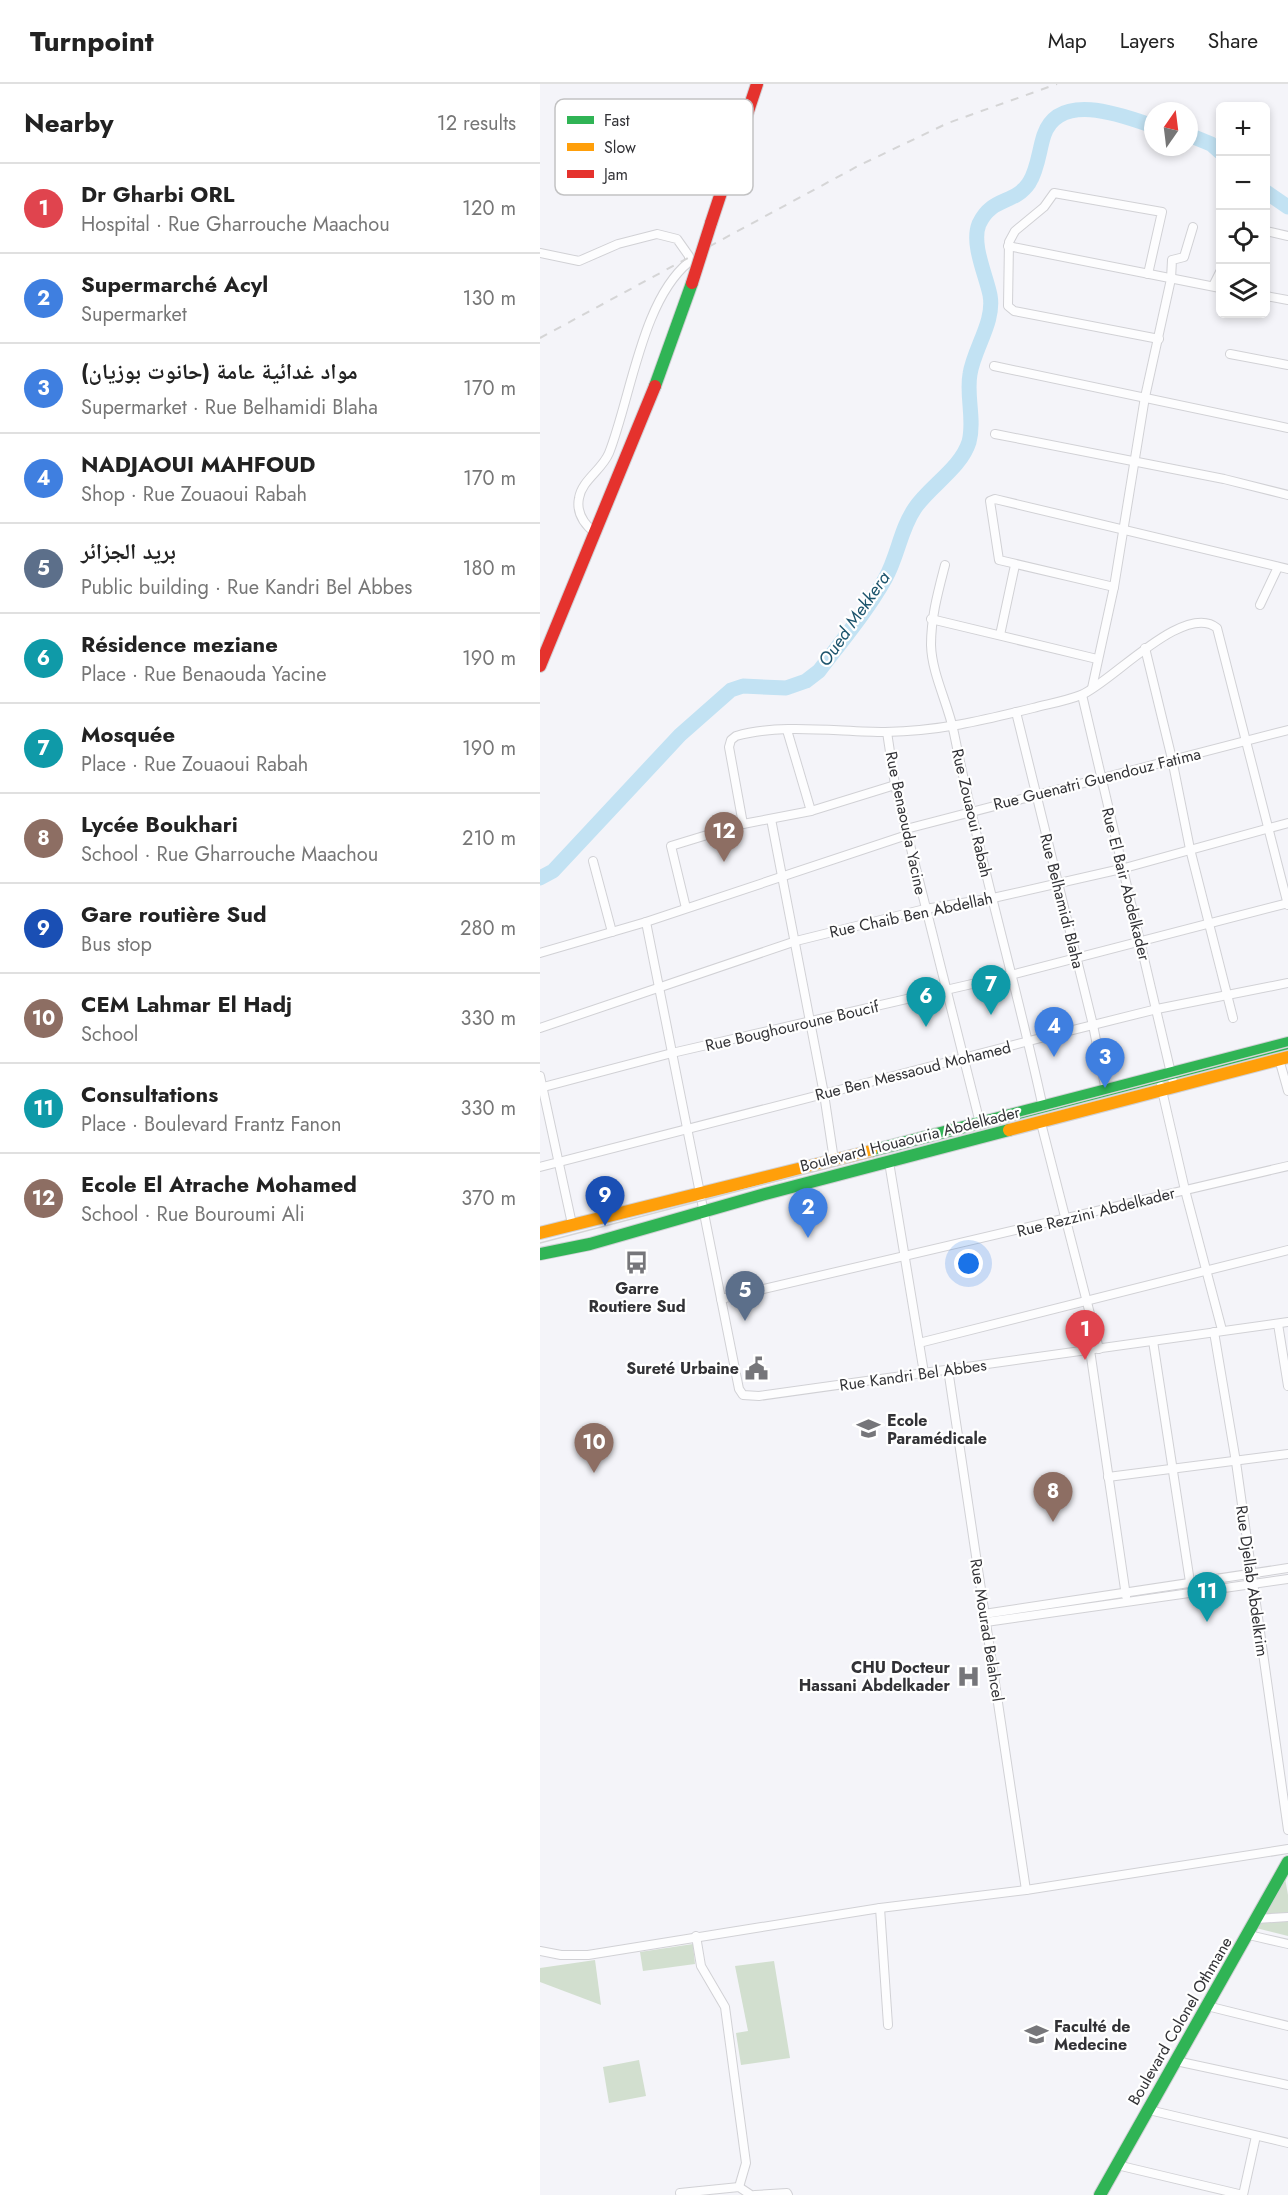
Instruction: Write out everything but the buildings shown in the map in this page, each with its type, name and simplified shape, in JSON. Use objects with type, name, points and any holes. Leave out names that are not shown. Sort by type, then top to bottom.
[{"type":"main road","points":[[752,99],[757,84]]},
{"type":"main road","points":[[540,666],[654,389],[720,195]]},
{"type":"main road","name":"Boulevard Houaouria Abdelkader","points":[[540,1254],[590,1244],[765,1194],[1041,1122],[1288,1043]]},
{"type":"main road","name":"Boulevard Houaouria Abdelkader","points":[[540,1233],[1106,1091],[1284,1058]]},
{"type":"main road","name":"Boulevard Colonel Othmane","points":[[1100,2195],[1249,1935],[1286,1865]]},
{"type":"street","points":[[1148,274],[1163,217],[1160,211],[1054,193],[1044,207],[1015,231],[1008,246],[1010,310],[1159,339]]},
{"type":"street","points":[[1092,688],[1114,587],[1145,397],[1171,279],[1172,260],[1184,257],[1193,227]]},
{"type":"street","points":[[1270,232],[1288,236]]},
{"type":"street","points":[[540,253],[579,261],[618,244],[657,234],[677,239],[689,256],[689,262],[669,282],[651,320],[609,454],[582,488],[578,507],[582,519],[595,533]]},
{"type":"street","points":[[1008,246],[1216,287]]},
{"type":"street","points":[[1270,297],[1288,300]]},
{"type":"street","points":[[1230,354],[1288,365]]},
{"type":"street","points":[[994,366],[1288,428]]},
{"type":"street","points":[[995,434],[1224,479],[1288,495]]},
{"type":"street","points":[[1114,587],[1015,565],[997,557],[988,505],[995,499],[1288,569]]},
{"type":"street","name":"Rue Zouaoui Rabah","points":[[945,565],[931,619],[934,664],[953,728],[970,812],[1029,1041],[1043,1108]]},
{"type":"street","points":[[1000,635],[1015,565]]},
{"type":"street","points":[[1260,605],[1278,567]]},
{"type":"street","points":[[931,619],[1097,659]]},
{"type":"street","points":[[743,824],[729,747],[731,740],[747,733],[787,730],[887,732],[953,728],[1082,695],[1145,648],[1182,627],[1207,623],[1217,628],[1248,741],[1288,904]]},
{"type":"street","points":[[1145,648],[1172,759],[1190,849],[1211,924],[1233,1018]]},
{"type":"street","name":"Rue El Bair Abdelkader","points":[[1082,695],[1121,869],[1158,1009],[1166,1081],[1185,1190]]},
{"type":"street","name":"Rue Belhamidi Blaha","points":[[1016,712],[1093,1025],[1106,1091]]},
{"type":"street","points":[[787,730],[811,811]]},
{"type":"street","name":"Rue Guenatri Guendouz Fatima","points":[[540,953],[646,922],[970,812],[1288,730]]},
{"type":"street","name":"Rue Benaouda Yacine","points":[[887,732],[895,785],[906,832],[980,1123]]},
{"type":"street","points":[[686,908],[671,846],[743,824],[811,811],[895,785]]},
{"type":"street","points":[[771,819],[796,940],[834,1160]]},
{"type":"street","name":"Rue Chaib Ben Abdellah","points":[[540,1028],[796,940],[925,909],[993,898],[1121,869],[1288,823]]},
{"type":"street","points":[[593,861],[612,932]]},
{"type":"street","name":"Rue Boughouroune Boucif","points":[[541,1088],[672,1053],[1077,959],[1288,904]]},
{"type":"street","name":"Rue Kandri Bel Abbes","points":[[646,922],[739,1389],[743,1395],[750,1397],[1288,1322]]},
{"type":"street","name":"Rue Ben Messaoud Mohamed","points":[[540,1167],[1158,1009],[1288,983]]},
{"type":"street","points":[[1284,1058],[1288,1092]]},
{"type":"street","points":[[540,1076],[572,1224]]},
{"type":"street","points":[[1041,1122],[1086,1302],[1094,1349],[1108,1477],[1127,1603]]},
{"type":"street","points":[[889,1162],[924,1373]]},
{"type":"street","name":"Rue Rezzini Abdelkader","points":[[721,1299],[905,1258],[1288,1166]]},
{"type":"street","name":"Rue Djellab Abdelkrim","points":[[1185,1190],[1218,1331],[1288,1830]]},
{"type":"street","points":[[919,1343],[1288,1250]]},
{"type":"street","points":[[1278,1323],[1288,1386]]},
{"type":"street","points":[[1153,1341],[1190,1582]]},
{"type":"street","name":"Rue Mourad Belahcel","points":[[948,1369],[1026,1890]]},
{"type":"street","points":[[1108,1477],[1172,1471],[1288,1454]]},
{"type":"street","points":[[985,1618],[1125,1592],[1288,1568]]},
{"type":"street","points":[[985,1618],[1127,1603],[1288,1579]]},
{"type":"street","points":[[1161,1587],[1163,1597]]},
{"type":"street","points":[[540,1951],[561,1955],[588,1955],[880,1908],[1026,1890],[1288,1849]]},
{"type":"street","points":[[1286,1865],[1288,1882]]},
{"type":"street","points":[[880,1908],[888,2025]]},
{"type":"street","points":[[1256,1919],[1288,1917]]},
{"type":"street","points":[[1249,1935],[1288,1944]]},
{"type":"street","points":[[696,1936],[701,1966],[725,2007],[746,2163],[739,2187]]},
{"type":"street","points":[[1207,2006],[1288,2026]]},
{"type":"street","points":[[1176,2061],[1288,2085]]},
{"type":"street","points":[[1149,2110],[1288,2143]]},
{"type":"street","points":[[1117,2165],[1243,2195],[1256,2136]]},
{"type":"street","points":[[680,2193],[739,2187],[753,2195],[787,2193],[788,2195]]},
{"type":"green space","points":[[1285,1878],[1288,1895],[1288,1936],[1256,1928]]},
{"type":"green space","points":[[693,1944],[695,1964],[643,1971],[640,1952]]},
{"type":"green space","points":[[595,1960],[601,2005],[540,1982],[540,1968]]},
{"type":"green space","points":[[774,1961],[790,2058],[741,2065],[736,2033],[748,2031],[735,1966]]},
{"type":"green space","points":[[639,2060],[646,2096],[609,2103],[603,2067]]},
{"type":"waterway","name":"Oued Mekkera","points":[[540,878],[553,871],[680,735],[731,690],[743,686],[786,688],[806,681],[819,671],[878,591],[915,508],[952,469],[969,442],[971,434],[970,374],[987,325],[991,305],[977,241],[979,224],[984,215],[990,209],[1017,195],[1029,183],[1044,135],[1052,122],[1063,113],[1077,110],[1109,112],[1144,123]]},
{"type":"waterway","name":"Oued Mekkera","points":[[1198,139],[1216,148]]},
{"type":"waterway","name":"Oued Mekkera","points":[[1270,195],[1288,207]]},
{"type":"tram line","points":[[540,1243],[1288,1047]]},
{"type":"railway","points":[[540,338],[858,166],[948,123],[1057,84]]},
{"type":"traffic: fast","points":[[655,386],[692,283]]},
{"type":"traffic: fast","points":[[871,1151],[1288,1043]]},
{"type":"traffic: fast","points":[[540,1254],[590,1244],[765,1194],[1009,1130]]},
{"type":"traffic: fast","points":[[1100,2195],[1288,1862]]},
{"type":"traffic: slow","points":[[1009,1130],[1288,1057]]},
{"type":"traffic: slow","points":[[540,1233],[871,1151]]},
{"type":"traffic: jam","points":[[752,99],[757,84]]},
{"type":"traffic: jam","points":[[711,223],[720,195]]},
{"type":"traffic: jam","points":[[692,283],[711,223]]},
{"type":"traffic: jam","points":[[540,666],[655,386]]},
{"type":"place","name":"Ecole El Atrache Mohamed","points":[[724,862]]},
{"type":"place","name":"Mosquée","points":[[991,1015]]},
{"type":"place","name":"Résidence meziane","points":[[926,1027]]},
{"type":"place","name":"NADJAOUI MAHFOUD","points":[[1054,1057]]},
{"type":"place","name":"مواد غدائية عامة (حانوت بوزيان)","points":[[1105,1088]]},
{"type":"place","name":"Gare routière Sud","points":[[605,1226]]},
{"type":"place","name":"Supermarché Acyl","points":[[808,1238]]},
{"type":"place","name":"Garre Routiere Sud","points":[[637,1263]]},
{"type":"place","name":"بريد الجزائر","points":[[745,1321]]},
{"type":"place","name":"Dr Gharbi ORL","points":[[1085,1360]]},
{"type":"place","name":"Sureté Urbaine","points":[[757,1368]]},
{"type":"place","name":"Ecole Paramédicale","points":[[869,1429]]},
{"type":"place","name":"CEM Lahmar El Hadj","points":[[594,1473]]},
{"type":"place","name":"Lycée Boukhari","points":[[1053,1522]]},
{"type":"place","name":"Consultations","points":[[1207,1622]]},
{"type":"place","name":"CHU Docteur Hassani Abdelkader","points":[[968,1676]]},
{"type":"place","name":"Faculté de Medecine","points":[[1036,2035]]}]
